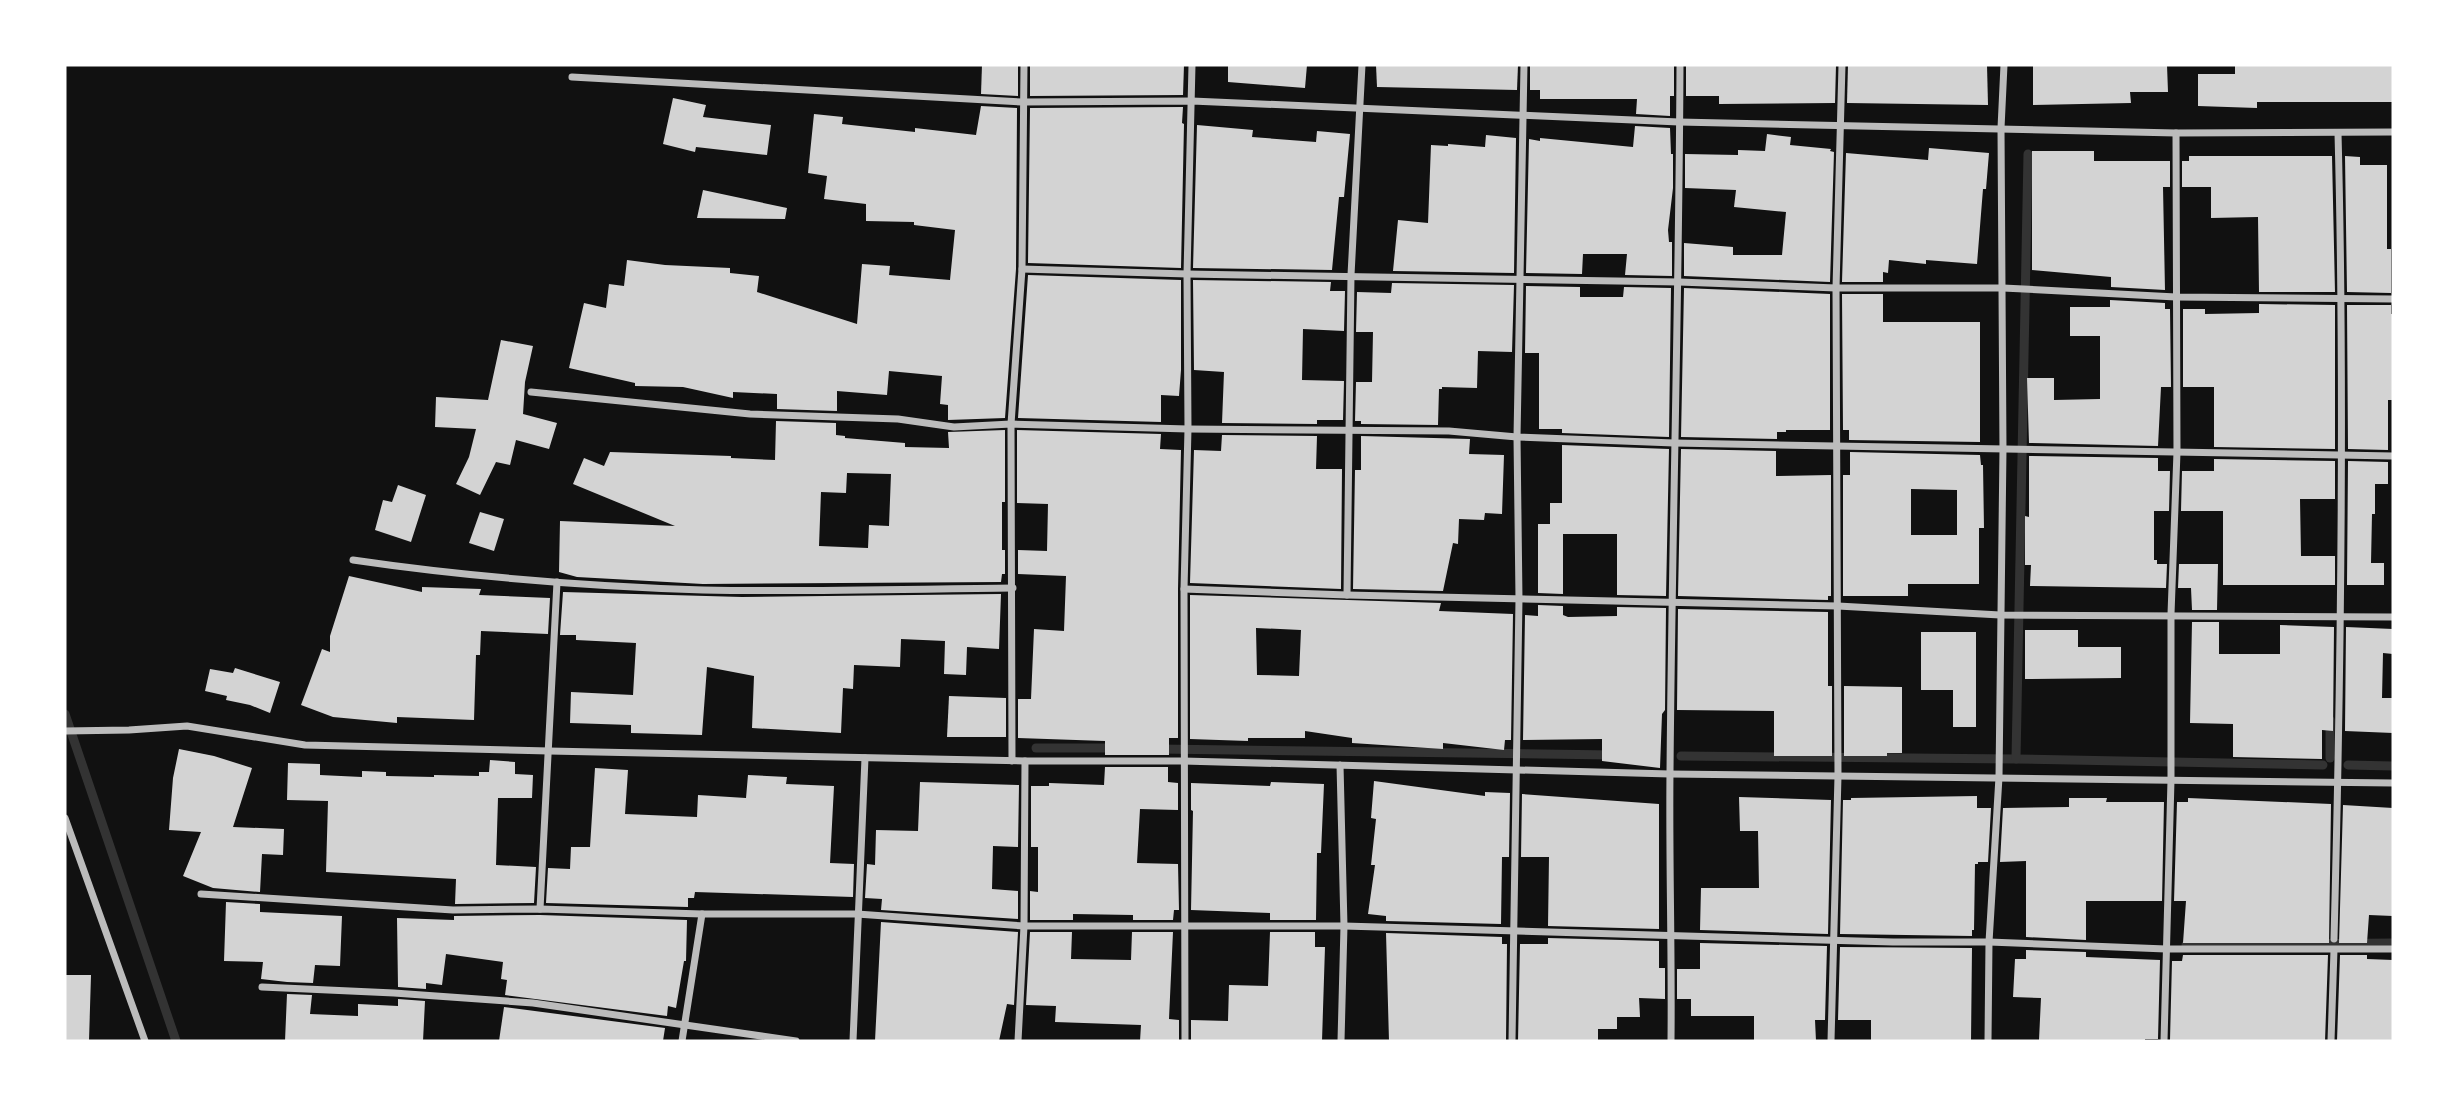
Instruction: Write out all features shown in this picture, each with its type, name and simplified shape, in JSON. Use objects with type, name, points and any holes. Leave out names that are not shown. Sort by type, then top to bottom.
[{"type":"street","points":[[1012,761],[1011,424],[1022,269],[1024,65]]},
{"type":"street","points":[[1185,1041],[1184,589],[1192,65]]},
{"type":"street","points":[[1347,595],[1351,275],[1362,65]]},
{"type":"street","points":[[1511,1041],[1519,599],[1517,437],[1524,65]]},
{"type":"street","points":[[1671,1041],[1673,936],[1670,774],[1679,282],[1679,65]]},
{"type":"street","points":[[1831,1041],[1838,776],[1836,288],[1842,65]]},
{"type":"street","points":[[1988,1041],[1989,942],[1999,777],[2004,449],[2001,128],[2004,65]]},
{"type":"street","points":[[572,77],[1022,102],[1192,101],[1679,122],[2176,133],[2393,132]]},
{"type":"street","points":[[2164,1041],[2171,780],[2171,614],[2177,452],[2176,133]]},
{"type":"street","points":[[2334,939],[2342,298],[2338,133]]},
{"type":"street","points":[[1022,269],[1679,282],[1836,288],[2003,288],[2176,297],[2393,299]]},
{"type":"street","points":[[531,392],[750,414],[898,419],[954,427],[1011,424],[1188,429],[1449,430],[1517,437],[1674,443],[2393,456]]},
{"type":"street","points":[[353,560],[413,569],[557,582],[704,590],[1013,589]]},
{"type":"street","points":[[540,909],[557,582]]},
{"type":"street","points":[[1184,589],[1838,606],[2000,615],[2393,617]]},
{"type":"street","points":[[65,731],[187,726],[305,745],[549,751],[1012,761],[1183,761],[1670,774],[2393,783]]},
{"type":"street","points":[[853,1041],[864,758]]},
{"type":"street","points":[[1018,1041],[1024,926],[1025,761]]},
{"type":"street","points":[[1340,765],[1344,926],[1341,1041]]},
{"type":"street","points":[[65,818],[145,1041]]},
{"type":"street","points":[[201,894],[453,910],[858,914],[1024,926],[1344,926],[2166,949],[2393,949]]},
{"type":"street","points":[[682,1041],[702,914]]},
{"type":"street","points":[[2331,1041],[2334,950]]},
{"type":"street","points":[[262,987],[533,1003],[796,1041]]},
{"type":"building","points":[[982,65],[1018,65],[1018,96],[981,94]]},
{"type":"building","points":[[1030,65],[1184,65],[1183,95],[1030,96]]},
{"type":"building","points":[[1228,65],[1307,65],[1305,88],[1228,82]]},
{"type":"building","points":[[1376,65],[1518,65],[1517,90],[1377,87]]},
{"type":"building","points":[[1530,65],[1674,65],[1674,96],[1670,96],[1670,116],[1636,114],[1637,99],[1540,99],[1540,90],[1530,90]]},
{"type":"building","points":[[1686,65],[1836,65],[1835,103],[1719,104],[1719,96],[1686,96]]},
{"type":"building","points":[[1848,65],[1987,65],[1988,105],[1847,103]]},
{"type":"building","points":[[2033,65],[2167,65],[2168,92],[2130,92],[2131,103],[2033,105]]},
{"type":"building","points":[[2235,65],[2393,65],[2393,102],[2257,102],[2257,108],[2198,106],[2198,74],[2235,74]]},
{"type":"building","points":[[673,98],[706,105],[703,117],[771,125],[767,155],[696,147],[695,152],[663,144]]},
{"type":"building","points":[[981,106],[1017,108],[1016,269],[1005,418],[948,420],[948,405],[940,404],[942,376],[889,371],[887,395],[837,391],[837,411],[777,409],[777,394],[733,392],[733,398],[683,387],[635,386],[635,383],[569,368],[584,303],[606,308],[609,284],[624,286],[627,260],[730,268],[730,273],[759,276],[757,292],[857,324],[862,264],[890,266],[889,275],[950,280],[955,230],[914,225],[914,222],[866,221],[866,204],[824,199],[827,176],[808,173],[814,114],[843,117],[842,124],[976,135]]},
{"type":"building","points":[[1183,107],[1181,268],[1028,263],[1030,108]]},
{"type":"building","points":[[1197,125],[1253,130],[1252,137],[1316,142],[1317,131],[1350,134],[1344,197],[1339,197],[1332,270],[1193,268]]},
{"type":"building","points":[[1635,126],[1670,128],[1673,188],[1668,230],[1669,242],[1672,242],[1672,276],[1625,275],[1627,254],[1583,254],[1582,274],[1526,273],[1529,139],[1633,147]]},
{"type":"building","points":[[1767,134],[1791,137],[1790,145],[1831,149],[1830,151],[1834,152],[1830,282],[1684,276],[1684,243],[1733,247],[1733,255],[1782,255],[1786,212],[1734,207],[1736,190],[1685,188],[1685,154],[1738,155],[1738,150],[1765,151]]},
{"type":"building","points":[[1486,135],[1516,138],[1514,273],[1393,271],[1398,220],[1428,223],[1431,145],[1485,147]]},
{"type":"building","points":[[1929,148],[1989,153],[1977,264],[1926,260],[1926,264],[1889,260],[1888,273],[1883,272],[1883,282],[1842,282],[1846,153],[1928,160]]},
{"type":"building","points":[[2032,151],[2094,151],[2094,161],[2170,161],[2170,187],[2163,187],[2165,290],[2111,287],[2111,277],[2032,270]]},
{"type":"building","points":[[2189,156],[2332,156],[2335,292],[2259,292],[2258,217],[2211,218],[2211,187],[2182,187],[2182,161],[2189,161]]},
{"type":"building","points":[[2345,156],[2360,157],[2360,165],[2387,165],[2387,249],[2391,249],[2391,293],[2347,292]]},
{"type":"building","points":[[703,190],[787,208],[785,219],[697,218]]},
{"type":"building","points":[[1028,275],[1181,280],[1179,396],[1161,395],[1161,422],[1018,418]]},
{"type":"building","points":[[1193,280],[1331,282],[1330,291],[1345,291],[1344,331],[1303,329],[1302,380],[1344,381],[1343,420],[1317,420],[1317,424],[1222,423],[1224,372],[1194,370]]},
{"type":"building","points":[[1392,283],[1514,285],[1512,352],[1478,351],[1477,388],[1439,389],[1438,425],[1361,424],[1361,421],[1355,421],[1356,382],[1372,382],[1373,332],[1356,332],[1357,292],[1391,293]]},
{"type":"building","points":[[1526,286],[1580,287],[1580,297],[1623,297],[1624,287],[1671,288],[1669,437],[1562,433],[1562,429],[1539,429],[1539,353],[1525,353]]},
{"type":"building","points":[[1684,288],[1830,294],[1830,430],[1786,430],[1777,432],[1777,439],[1681,437]]},
{"type":"building","points":[[1842,294],[1883,294],[1883,322],[1980,322],[1980,442],[1849,440],[1849,430],[1843,430]]},
{"type":"building","points":[[2110,300],[2165,303],[2165,309],[2170,309],[2171,387],[2161,387],[2158,446],[2029,443],[2027,378],[2054,378],[2054,400],[2100,399],[2100,336],[2070,336],[2070,307],[2110,307]]},
{"type":"building","points":[[2259,304],[2335,305],[2335,449],[2214,447],[2214,387],[2183,387],[2183,309],[2205,309],[2205,314],[2259,313]]},
{"type":"building","points":[[2347,305],[2391,305],[2393,400],[2388,400],[2388,450],[2348,449]]},
{"type":"building","points":[[501,340],[533,346],[525,382],[523,414],[557,423],[549,449],[516,440],[510,465],[496,462],[480,495],[456,484],[469,457],[476,429],[435,427],[436,397],[488,400]]},
{"type":"building","points":[[776,421],[836,423],[836,435],[905,443],[905,447],[949,448],[948,432],[1005,430],[1002,550],[1005,550],[1005,574],[1002,574],[1001,582],[703,584],[577,577],[559,572],[560,521],[675,526],[573,484],[584,458],[604,466],[610,452],[775,460]],"holes":[[[847,473],[891,474],[889,526],[869,525],[868,548],[819,546],[821,492],[846,493]]]},
{"type":"building","points":[[1017,430],[1161,434],[1160,449],[1181,450],[1178,738],[1169,738],[1169,755],[1105,755],[1105,741],[1018,738],[1018,699],[1031,699],[1034,629],[1064,631],[1066,576],[1018,574],[1018,550],[1047,551],[1048,504],[1017,503]]},
{"type":"building","points":[[1222,435],[1317,436],[1316,469],[1342,469],[1341,589],[1190,583],[1194,450],[1221,451]]},
{"type":"building","points":[[1361,436],[1470,439],[1469,454],[1504,455],[1502,514],[1485,513],[1484,520],[1459,519],[1458,544],[1453,543],[1443,591],[1353,589],[1355,470],[1361,470]]},
{"type":"building","points":[[1562,445],[1669,449],[1666,596],[1617,595],[1617,534],[1563,534],[1563,594],[1538,593],[1538,524],[1550,524],[1550,503],[1562,503]]},
{"type":"building","points":[[1681,449],[1776,451],[1776,476],[1831,475],[1831,596],[1828,596],[1828,600],[1678,596]]},
{"type":"building","points":[[1850,452],[1980,455],[1983,465],[1984,528],[1979,528],[1979,584],[1908,584],[1908,596],[1843,596],[1843,475],[1850,475]],"holes":[[[1911,489],[1957,490],[1957,535],[1911,535]]]},
{"type":"building","points":[[2029,456],[2158,458],[2158,471],[2170,471],[2169,511],[2154,511],[2154,560],[2157,560],[2157,564],[2167,564],[2166,588],[2030,586],[2031,565],[2025,565],[2025,516],[2029,517]]},
{"type":"building","points":[[2214,459],[2335,461],[2335,499],[2300,499],[2301,556],[2335,556],[2335,585],[2223,585],[2223,511],[2181,511],[2182,471],[2214,471]]},
{"type":"building","points":[[2348,461],[2388,462],[2388,484],[2375,484],[2375,514],[2372,514],[2371,563],[2384,563],[2384,585],[2347,585]]},
{"type":"building","points":[[398,485],[426,495],[411,542],[375,530],[383,500],[392,502]]},
{"type":"building","points":[[480,512],[504,519],[494,551],[469,543]]},
{"type":"building","points":[[2179,564],[2218,564],[2217,610],[2192,610],[2191,588],[2178,588]]},
{"type":"building","points":[[349,576],[422,592],[422,587],[481,589],[479,595],[550,598],[548,634],[481,631],[480,655],[476,655],[474,720],[397,717],[397,723],[333,717],[301,705],[322,649],[330,652],[330,636]]},
{"type":"building","points":[[563,592],[742,597],[1001,594],[999,649],[967,647],[966,675],[944,674],[945,641],[901,639],[900,667],[854,665],[853,689],[843,688],[841,733],[752,728],[754,676],[707,667],[702,735],[631,733],[631,725],[570,723],[571,692],[633,695],[636,643],[576,640],[576,635],[560,635]]},
{"type":"building","points":[[1190,595],[1441,603],[1439,611],[1513,614],[1511,740],[1505,740],[1504,750],[1443,743],[1443,749],[1352,743],[1352,738],[1305,731],[1305,738],[1248,738],[1248,741],[1190,739]],"holes":[[[1256,628],[1301,630],[1299,676],[1257,675]]]},
{"type":"building","points":[[1538,605],[1563,606],[1563,615],[1568,617],[1617,616],[1617,607],[1666,608],[1665,710],[1662,714],[1660,768],[1602,761],[1602,739],[1523,740],[1525,615],[1538,616]]},
{"type":"building","points":[[1678,609],[1828,612],[1832,756],[1774,756],[1774,711],[1677,710]]},
{"type":"building","points":[[2192,622],[2219,622],[2219,654],[2280,654],[2280,625],[2334,627],[2333,731],[2322,730],[2322,759],[2233,757],[2233,724],[2190,723]]},
{"type":"building","points":[[2346,627],[2393,629],[2393,654],[2383,653],[2382,698],[2393,698],[2393,733],[2345,731]]},
{"type":"building","points":[[2025,630],[2078,630],[2078,647],[2121,647],[2121,678],[2025,679]]},
{"type":"building","points":[[1921,632],[1976,632],[1976,727],[1953,727],[1953,690],[1921,690]]},
{"type":"building","points":[[235,668],[280,682],[270,713],[226,700],[227,696],[205,691],[210,669],[233,673]]},
{"type":"building","points":[[1844,686],[1902,687],[1902,753],[1887,753],[1887,756],[1844,756]]},
{"type":"building","points":[[949,696],[1006,698],[1006,737],[947,737]]},
{"type":"building","points":[[179,749],[252,768],[233,827],[284,829],[283,855],[262,854],[260,892],[213,888],[183,876],[201,832],[169,830],[173,778]]},
{"type":"building","points":[[490,760],[515,762],[515,774],[533,775],[532,798],[498,798],[496,865],[536,867],[534,903],[455,904],[456,879],[326,872],[328,801],[287,800],[288,763],[320,764],[320,775],[362,777],[362,771],[386,772],[386,776],[434,777],[479,776],[479,772],[489,772]]},
{"type":"building","points":[[1105,767],[1168,767],[1168,782],[1178,783],[1178,810],[1140,809],[1137,863],[1178,864],[1179,910],[1174,910],[1173,920],[1133,920],[1133,915],[1073,914],[1073,920],[1030,920],[1030,891],[1038,892],[1038,847],[1031,847],[1031,786],[1049,786],[1049,783],[1104,785]]},
{"type":"building","points":[[595,768],[628,770],[625,814],[697,817],[698,795],[746,798],[748,775],[787,777],[786,784],[834,786],[830,863],[854,864],[853,897],[695,892],[694,898],[688,898],[688,907],[546,903],[548,868],[570,869],[571,847],[590,847]]},
{"type":"building","points":[[1374,781],[1485,796],[1485,792],[1510,793],[1509,857],[1502,857],[1501,924],[1386,921],[1386,916],[1368,914],[1375,865],[1371,865],[1376,819],[1371,818]]},
{"type":"building","points":[[920,782],[1019,785],[1018,847],[993,846],[992,889],[1018,891],[1018,919],[881,910],[882,899],[865,898],[867,864],[875,865],[876,830],[918,831]]},
{"type":"building","points":[[1271,782],[1324,784],[1321,853],[1317,853],[1316,920],[1270,920],[1270,913],[1191,910],[1191,783],[1270,786]]},
{"type":"building","points":[[1522,794],[1659,804],[1659,929],[1548,926],[1549,857],[1521,857]]},
{"type":"building","points":[[1977,796],[1977,808],[1991,808],[1988,862],[1975,864],[1972,936],[1840,934],[1843,800]]},
{"type":"building","points":[[1739,797],[1831,800],[1828,934],[1700,930],[1701,888],[1759,888],[1758,831],[1740,831]]},
{"type":"building","points":[[2069,798],[2107,798],[2106,802],[2164,802],[2162,901],[2086,901],[2086,940],[2026,937],[2026,861],[2000,862],[2003,808],[2069,807]]},
{"type":"building","points":[[2188,798],[2331,804],[2329,943],[2183,943],[2186,901],[2174,901],[2177,802],[2188,802]]},
{"type":"building","points":[[2343,805],[2393,808],[2393,916],[2369,915],[2367,943],[2339,943]]},
{"type":"building","points":[[226,902],[260,904],[260,912],[342,916],[340,966],[315,965],[313,983],[287,982],[261,979],[263,962],[224,961]]},
{"type":"building","points":[[540,915],[687,920],[686,961],[676,1008],[668,1006],[667,1016],[505,995],[507,980],[501,979],[503,962],[446,954],[442,985],[426,983],[426,989],[398,987],[397,918],[454,920],[454,916]]},
{"type":"building","points":[[881,922],[1018,932],[1014,1005],[1007,1004],[999,1041],[875,1041]]},
{"type":"building","points":[[1030,932],[1072,932],[1071,959],[1131,960],[1132,932],[1173,932],[1169,1019],[1179,1020],[1179,1041],[1140,1041],[1141,1025],[1055,1022],[1056,1006],[1026,1005]]},
{"type":"building","points":[[1270,932],[1315,932],[1315,947],[1325,947],[1322,1041],[1191,1041],[1191,1020],[1228,1021],[1229,985],[1268,986]]},
{"type":"building","points":[[1386,933],[1502,937],[1502,944],[1507,944],[1506,1041],[1389,1041]]},
{"type":"building","points":[[1548,938],[1659,941],[1659,968],[1665,968],[1665,999],[1639,998],[1640,1017],[1617,1017],[1617,1029],[1598,1029],[1598,1041],[1518,1041],[1520,944],[1548,944]]},
{"type":"building","points":[[1700,943],[1827,946],[1825,1020],[1815,1020],[1816,1041],[1754,1041],[1754,1016],[1691,1016],[1691,999],[1677,999],[1677,969],[1700,969]]},
{"type":"building","points":[[1840,947],[1972,948],[1971,1041],[1871,1041],[1871,1020],[1838,1020]]},
{"type":"building","points":[[2026,950],[2086,952],[2086,957],[2160,960],[2158,1039],[2039,1040],[2041,998],[2013,997],[2015,959],[2026,959]]},
{"type":"building","points":[[2183,955],[2328,955],[2325,1041],[2170,1040],[2172,961],[2182,961]]},
{"type":"building","points":[[2340,955],[2367,955],[2367,959],[2393,960],[2393,1041],[2337,1041]]},
{"type":"building","points":[[65,975],[91,975],[89,1041],[65,1041]]},
{"type":"building","points":[[287,994],[312,995],[310,1014],[358,1016],[358,1004],[398,1006],[398,999],[425,1001],[423,1041],[285,1041]]},
{"type":"building","points":[[504,1007],[665,1028],[663,1041],[499,1041]]},
{"type":"waterway","points":[[2016,759],[2028,154]]},
{"type":"waterway","points":[[65,714],[176,1041]]},
{"type":"waterway","points":[[2330,720],[2330,758]]},
{"type":"waterway","points":[[1036,748],[1116,748]]},
{"type":"waterway","points":[[1158,749],[1613,755]]},
{"type":"waterway","points":[[1681,756],[2323,765]]},
{"type":"waterway","points":[[2348,765],[2393,766]]},
{"type":"waterway","points":[[2186,945],[2393,943]]}]
